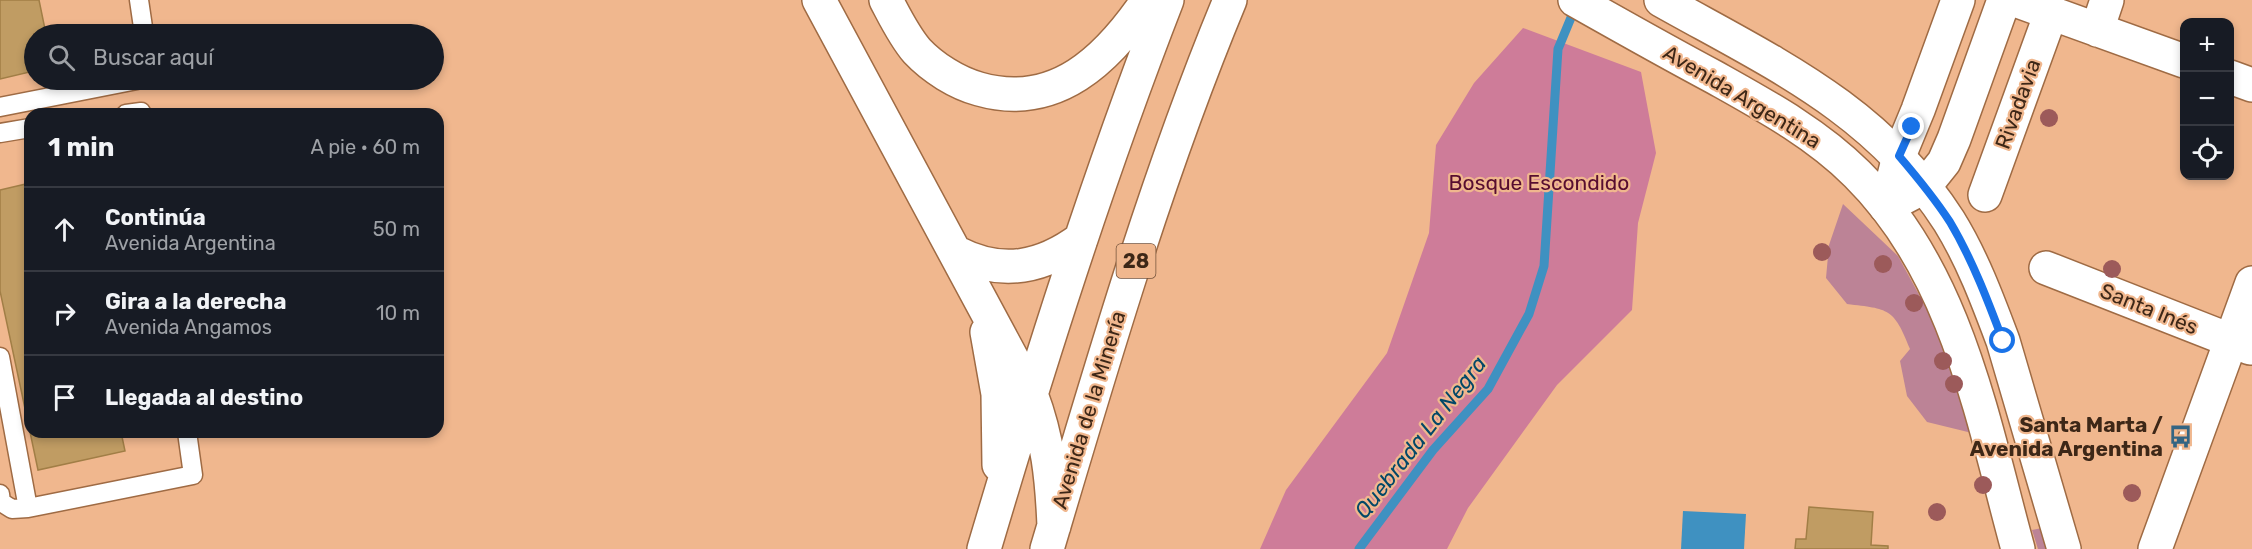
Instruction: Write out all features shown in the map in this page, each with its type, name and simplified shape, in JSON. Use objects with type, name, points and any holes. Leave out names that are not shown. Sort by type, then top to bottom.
[{"type":"main road","points":[[819,0],[1031,394],[1048,452],[1053,486],[1050,537]]},
{"type":"main road","points":[[886,0],[917,51],[935,67],[971,87],[995,93],[1020,95],[1037,93],[1066,82],[1100,59],[1117,42],[1148,0]]},
{"type":"main road","points":[[984,549],[1081,239],[1167,0]]},
{"type":"main road","name":"Avenida de la Minería","points":[[1050,537],[1106,352],[1147,228],[1182,124],[1230,0]]},
{"type":"main road","name":"Avenida Argentina","points":[[1575,0],[1760,103],[1831,151],[1856,173],[1886,207],[1923,262],[1950,315],[1973,385],[2019,549]]},
{"type":"main road","name":"Avenida Argentina","points":[[1661,0],[1816,88],[1850,112],[1899,156],[1924,187],[1956,233],[1992,311],[2003,341],[2064,549]]},
{"type":"main road","points":[[1886,207],[1899,156],[1958,0]]},
{"type":"main road","points":[[1886,207],[1924,187],[1944,162],[2004,0]]},
{"type":"main road","points":[[2015,0],[2051,13],[2102,15],[2180,59]]},
{"type":"main road","name":"Rivadavia","points":[[1985,195],[2051,13]]},
{"type":"main road","points":[[2234,79],[2252,85]]},
{"type":"main road","points":[[957,253],[981,263],[1001,267],[1023,266],[1044,261],[1063,252],[1081,239]]},
{"type":"main road","name":"Santa Inés","points":[[2046,268],[2241,345]]},
{"type":"main road","points":[[2155,549],[2241,345],[2252,283]]},
{"type":"main road","points":[[980,301],[998,394],[1000,434],[994,515]]},
{"type":"lane","points":[[139,0],[143,24]]},
{"type":"lane","points":[[0,107],[86,90]]},
{"type":"lane","points":[[0,133],[24,129]]},
{"type":"lane","points":[[0,357],[28,508]]},
{"type":"lane","points":[[0,494],[1,502],[12,508],[28,508],[193,475],[188,438]]},
{"type":"shaded area","points":[[1843,204],[1898,256],[1929,313],[1957,380],[1972,433],[1927,422],[1907,396],[1900,361],[1910,349],[1899,325],[1888,313],[1881,310],[1847,304],[1826,278],[1829,245]]},
{"type":"shaded area","points":[[2042,528],[2048,549],[2038,549],[2032,530]]},
{"type":"green space","name":"Bosque Escondido","points":[[1523,28],[1641,72],[1656,153],[1638,223],[1632,310],[1557,385],[1468,508],[1447,549],[1260,549],[1286,490],[1387,353],[1429,233],[1436,145],[1474,83]]},
{"type":"water","points":[[1683,511],[1746,514],[1744,549],[1681,549]]},
{"type":"building","points":[[0,0],[39,0],[44,24],[24,24],[24,73],[0,79]]},
{"type":"building","points":[[24,184],[24,404],[0,291],[0,190]]},
{"type":"building","points":[[31,438],[122,438],[125,451],[38,470]]},
{"type":"building","points":[[1809,507],[1873,512],[1871,545],[1888,546],[1888,549],[1795,549],[1796,539],[1806,539]]},
{"type":"waterway","name":"Quebrada La Negra","points":[[1359,549],[1433,450],[1488,389],[1529,314],[1544,266],[1558,49],[1575,8]]},
{"type":"place","name":"Santa Marta / Avenida Argentina","points":[[2181,437]]},
{"type":"route","points":[[1912,127],[1899,156],[1949,220],[1980,282],[2003,341]]}]
